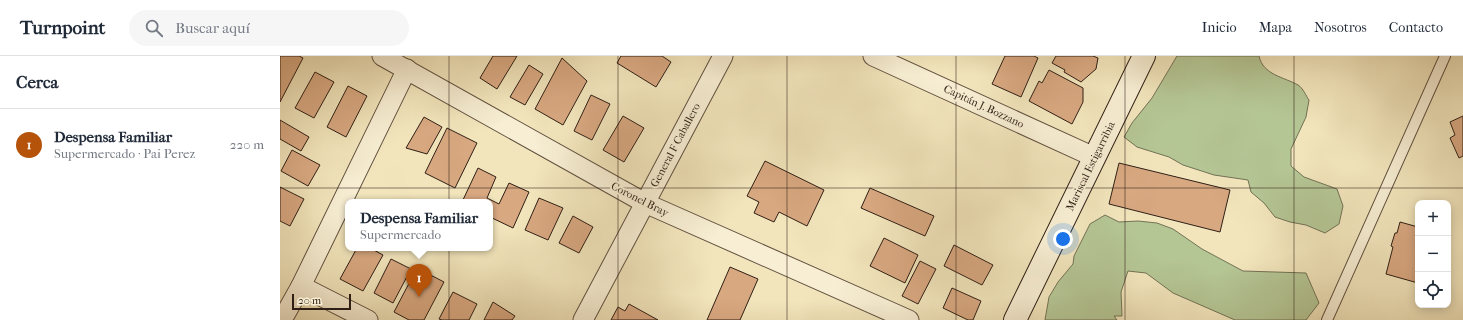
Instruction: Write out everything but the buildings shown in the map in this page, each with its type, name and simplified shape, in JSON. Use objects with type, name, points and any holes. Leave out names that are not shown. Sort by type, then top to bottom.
[{"type":"street","name":"Coronel Bray","points":[[382,56],[404,64],[645,203],[909,320]]},
{"type":"street","name":"General F Caballero","points":[[583,320],[723,56]]},
{"type":"street","name":"Capitán J. Bozzano","points":[[873,56],[1094,157]]},
{"type":"street","name":"Mariscal Estigarribia","points":[[1015,320],[1144,56]]},
{"type":"street","points":[[282,320],[302,286],[404,64]]},
{"type":"street","points":[[302,286],[368,320]]},
{"type":"lane","points":[[1327,320],[1445,56]]},
{"type":"green space","points":[[1177,56],[1259,56],[1261,62],[1269,71],[1300,86],[1309,100],[1306,117],[1291,149],[1291,166],[1304,177],[1337,189],[1343,206],[1339,224],[1325,233],[1306,225],[1275,217],[1264,203],[1251,192],[1248,180],[1214,175],[1183,165],[1169,157],[1137,147],[1124,137],[1132,123],[1152,98]]},
{"type":"green space","points":[[1105,215],[1119,222],[1138,221],[1157,223],[1173,229],[1202,249],[1243,271],[1306,273],[1319,303],[1306,320],[1235,320],[1173,293],[1146,273],[1128,271],[1121,292],[1122,316],[1114,316],[1117,320],[1045,320],[1049,297],[1058,282],[1073,264],[1074,256],[1090,224]]},
{"type":"place","name":"Despensa Familiar","points":[[419,297]]}]
